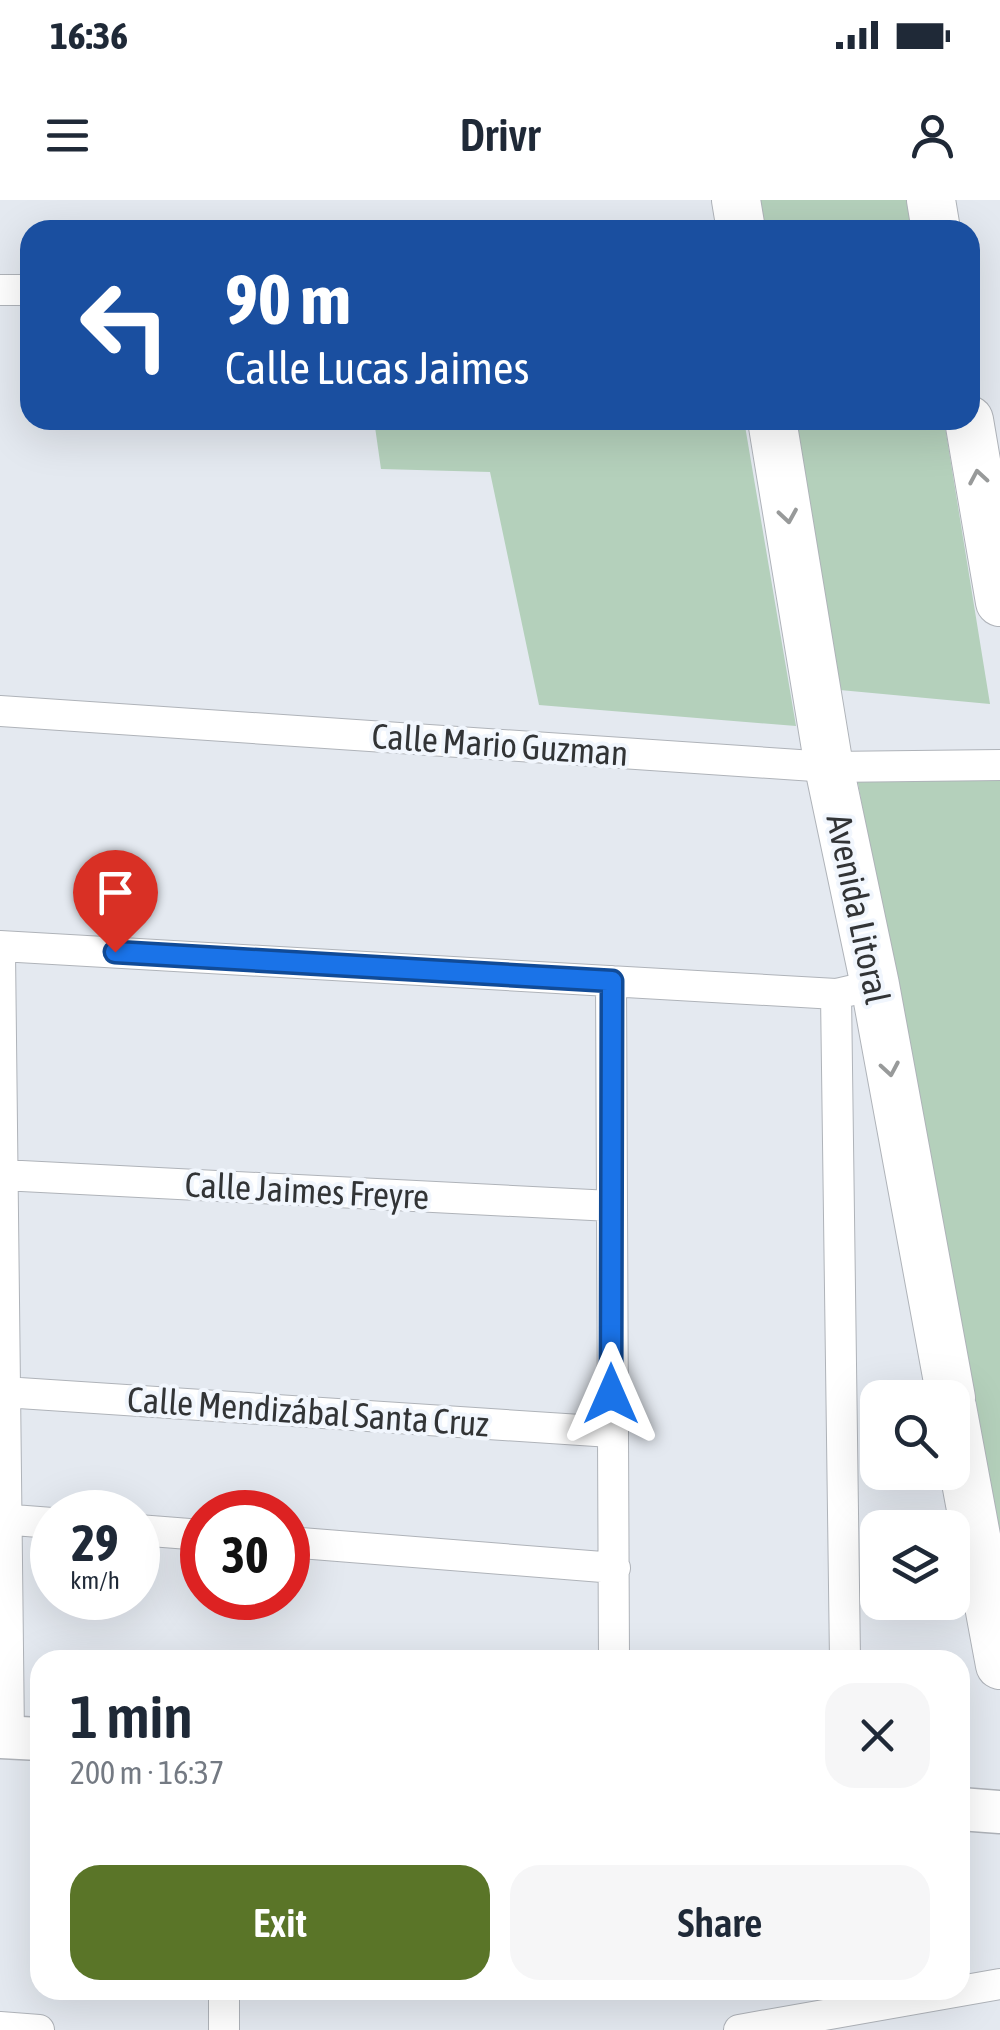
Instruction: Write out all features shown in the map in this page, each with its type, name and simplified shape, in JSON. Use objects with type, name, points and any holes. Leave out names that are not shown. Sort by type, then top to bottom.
[{"type":"main road","name":"Avenida Litoral","points":[[774,430],[829,768],[855,990],[947,1380]]},
{"type":"main road","points":[[970,430],[1000,602]]},
{"type":"main road","points":[[967,1490],[1000,1665]]},
{"type":"main road","points":[[970,1810],[1000,1812]]},
{"type":"street","name":"Calle Mario Guzman","points":[[0,711],[829,768],[1000,764]]},
{"type":"street","points":[[16,1738],[3,1519],[0,949],[855,990],[846,1650]]},
{"type":"street","points":[[612,981],[614,1650]]},
{"type":"street","name":"Calle Jaimes Freyre","points":[[2,1175],[611,1206]]},
{"type":"street","name":"Calle Mendizábal Santa Cruz","points":[[4,1392],[611,1432]]},
{"type":"street","points":[[3,1519],[30,1521]]},
{"type":"street","points":[[310,1544],[615,1568]]},
{"type":"street","points":[[970,1989],[1000,1984]]},
{"type":"street","points":[[224,2000],[224,2030]]},
{"type":"street","points":[[739,2030],[909,2000]]},
{"type":"street","points":[[0,2026],[39,2030]]},
{"type":"green space","points":[[759,200],[907,200],[910,220],[762,220]]},
{"type":"green space","points":[[375,430],[746,430],[796,726],[539,705],[490,472],[381,469]]},
{"type":"green space","points":[[797,430],[946,430],[990,704],[840,690]]},
{"type":"green space","points":[[855,767],[1000,779],[1000,1554]]},
{"type":"route","points":[[115,952],[612,981],[611,1394]]}]
